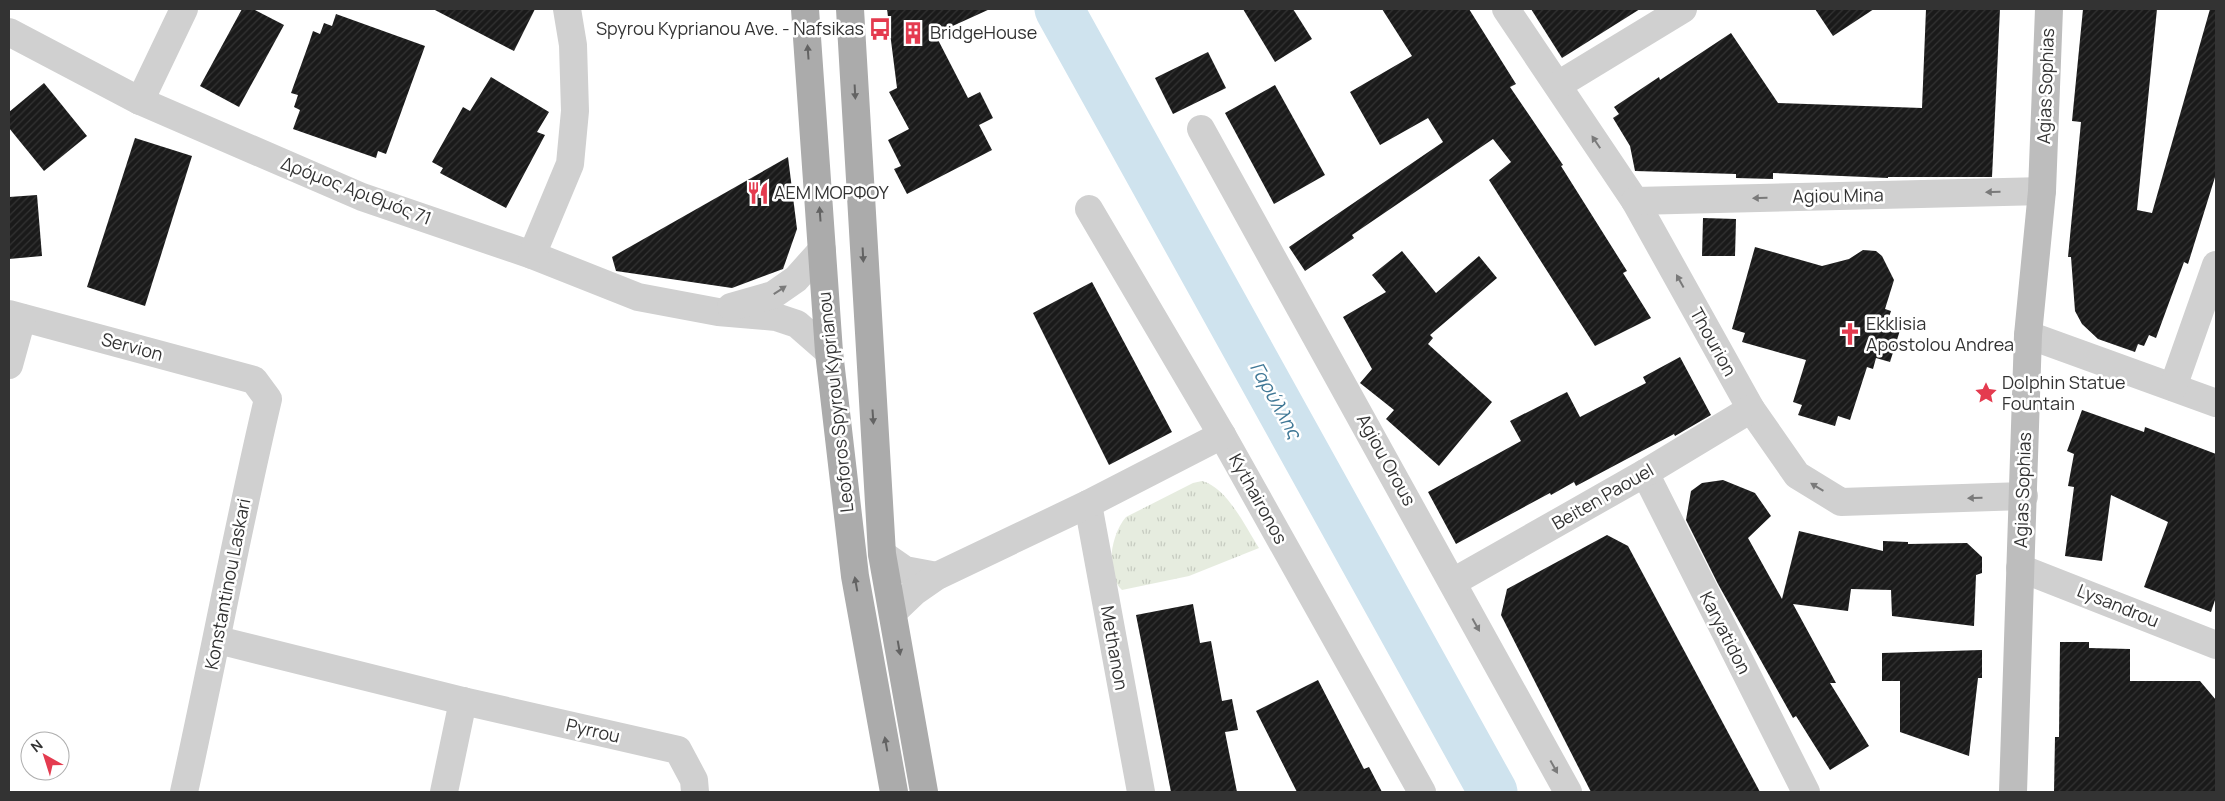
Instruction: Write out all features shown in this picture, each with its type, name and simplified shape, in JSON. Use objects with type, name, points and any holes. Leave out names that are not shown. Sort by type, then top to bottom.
[{"type":"main road","name":"Leoforos Spyrou Kyprianou","points":[[805,9],[829,352],[855,576],[894,792]]},
{"type":"main road","name":"Leoforos Spyrou Kyprianou","points":[[850,9],[882,554],[924,792]]},
{"type":"street","points":[[140,101],[184,9]]},
{"type":"street","points":[[532,255],[570,164],[576,111],[573,46],[567,9]]},
{"type":"street","name":"Thourion","points":[[1506,9],[1635,201],[1751,409],[1797,476],[1841,502],[2024,496]]},
{"type":"street","points":[[1558,85],[1684,9]]},
{"type":"street","name":"Agias Sophias","points":[[2013,792],[2028,335],[2042,191],[2049,9]]},
{"type":"street","name":"Δρόμος Αριθμός 71","points":[[9,32],[140,101],[362,197],[532,255],[638,297],[718,312],[776,317],[797,324],[829,352]]},
{"type":"street","name":"Agiou Orous","points":[[1201,129],[1568,792]]},
{"type":"street","name":"Agiou Mina","points":[[1635,201],[2042,191]]},
{"type":"street","name":"Kythaironos","points":[[1089,209],[1222,435],[1422,792]]},
{"type":"street","name":"Δρόμος Αριθμός 71","points":[[718,312],[773,294],[796,279],[822,250]]},
{"type":"street","points":[[2173,387],[2216,264]]},
{"type":"street","points":[[9,365],[16,316]]},
{"type":"street","name":"Servion","points":[[16,316],[254,380]]},
{"type":"street","points":[[2028,335],[2216,403]]},
{"type":"street","name":"Konstantinou Laskari","points":[[184,792],[218,640],[239,520],[268,399],[254,380]]},
{"type":"street","name":"Beiten Paouel","points":[[1453,582],[1645,474],[1751,409]]},
{"type":"street","points":[[893,612],[914,592],[937,576],[1088,504],[1222,435]]},
{"type":"street","name":"Karyatidon","points":[[1645,474],[1806,792]]},
{"type":"street","name":"Methanon","points":[[1088,504],[1141,792]]},
{"type":"street","points":[[882,554],[906,570],[937,576]]},
{"type":"street","name":"Lysandrou","points":[[2020,568],[2216,645]]},
{"type":"street","name":"Pyrrou","points":[[218,640],[463,701],[678,750],[694,780],[695,792]]},
{"type":"street","points":[[444,792],[463,701]]},
{"type":"green space","points":[[1202,481],[1220,491],[1228,500],[1259,548],[1189,576],[1122,590],[1116,583],[1111,564],[1113,543],[1126,517],[1193,483]]},
{"type":"building","points":[[242,9],[253,9],[284,25],[239,107],[200,86]]},
{"type":"building","points":[[433,9],[535,9],[514,51]]},
{"type":"building","points":[[887,9],[990,9],[935,34],[968,98],[980,92],[993,118],[979,125],[992,150],[907,194],[894,169],[901,166],[888,140],[909,129],[889,92],[897,88]]},
{"type":"building","points":[[1243,9],[1293,9],[1312,39],[1275,62]]},
{"type":"building","points":[[1382,9],[1469,9],[1516,84],[1510,87],[1563,165],[1561,166],[1627,271],[1623,273],[1651,318],[1595,346],[1489,180],[1511,162],[1493,139],[1352,235],[1354,238],[1305,271],[1289,247],[1443,142],[1428,118],[1380,145],[1350,92],[1412,56]]},
{"type":"building","points":[[1531,9],[1640,9],[1562,58]]},
{"type":"building","points":[[1815,9],[1874,9],[1833,36]]},
{"type":"building","points":[[1926,9],[2000,9],[1992,177],[1888,178],[1773,173],[1773,179],[1736,178],[1736,174],[1635,171],[1630,146],[1613,118],[1619,114],[1614,107],[1659,77],[1660,80],[1731,33],[1778,103],[1922,108]]},
{"type":"building","points":[[2083,9],[2157,9],[2137,210],[2152,213],[2210,9],[2216,9],[2216,174],[2188,264],[2184,262],[2156,338],[2149,335],[2144,346],[2138,344],[2135,352],[2098,339],[2082,324],[2075,311],[2071,257],[2068,257],[2081,122],[2072,121]]},
{"type":"building","points":[[336,14],[425,46],[386,154],[378,151],[376,158],[293,129],[300,110],[294,107],[298,95],[291,93],[313,31],[320,34],[324,23],[332,26]]},
{"type":"building","points":[[1208,52],[1226,88],[1173,114],[1155,78]]},
{"type":"building","points":[[491,77],[549,112],[537,132],[545,135],[506,208],[440,173],[443,168],[432,162],[463,107],[470,111]]},
{"type":"building","points":[[44,83],[87,136],[44,171],[9,128],[9,112]]},
{"type":"building","points":[[1275,85],[1325,175],[1274,204],[1225,113]]},
{"type":"building","points":[[135,138],[192,156],[145,306],[87,287]]},
{"type":"building","name":"ΑΕΜ ΜΟΡΦΟΥ","points":[[788,157],[797,229],[783,269],[732,288],[616,271],[612,257]]},
{"type":"building","points":[[37,195],[42,256],[9,259],[9,197]]},
{"type":"building","points":[[1703,218],[1736,219],[1735,256],[1702,256]]},
{"type":"building","name":"Ekklisia Apostolou Andrea","points":[[1755,247],[1822,266],[1849,259],[1863,250],[1876,251],[1882,256],[1894,280],[1885,309],[1891,311],[1888,320],[1902,324],[1890,362],[1876,358],[1873,369],[1867,367],[1850,420],[1838,416],[1835,426],[1798,415],[1802,405],[1793,402],[1806,360],[1742,342],[1745,333],[1732,329]]},
{"type":"building","points":[[1402,251],[1436,293],[1479,256],[1497,278],[1430,335],[1433,338],[1428,344],[1492,402],[1439,466],[1386,419],[1394,410],[1360,383],[1372,369],[1343,317],[1386,292],[1372,275]]},
{"type":"building","points":[[1092,282],[1172,432],[1109,465],[1033,313]]},
{"type":"building","points":[[1680,357],[1711,415],[1675,436],[1674,434],[1576,486],[1574,482],[1551,495],[1550,493],[1456,544],[1428,492],[1521,441],[1510,421],[1567,392],[1580,417],[1646,383],[1643,377]]},
{"type":"building","points":[[2082,410],[2144,432],[2145,427],[2216,454],[2216,597],[2211,612],[2144,587],[2168,522],[2111,495],[2102,561],[2065,556],[2074,487],[2068,486],[2074,454],[2067,451]]},
{"type":"building","points":[[1723,480],[1755,493],[1771,516],[1748,538],[1782,599],[1799,531],[1883,551],[1883,541],[1908,542],[1908,544],[1967,543],[1982,557],[1982,573],[1976,575],[1974,626],[1892,616],[1891,590],[1851,589],[1848,611],[1793,604],[1836,683],[1830,683],[1869,746],[1830,770],[1796,716],[1793,718],[1718,584],[1686,520],[1691,491],[1702,483]]},
{"type":"building","points":[[1607,535],[1628,546],[1760,792],[1591,792],[1501,615],[1507,589]]},
{"type":"building","points":[[1193,604],[1200,643],[1211,641],[1222,701],[1232,699],[1238,730],[1225,732],[1237,792],[1171,792],[1136,615]]},
{"type":"building","points":[[2060,642],[2089,642],[2089,648],[2130,649],[2130,681],[2200,681],[2216,700],[2216,792],[2054,792],[2055,737],[2059,737]]},
{"type":"building","points":[[1982,650],[1982,678],[1978,678],[1969,756],[1900,732],[1900,681],[1882,681],[1882,653]]},
{"type":"building","points":[[1318,680],[1364,769],[1369,767],[1382,792],[1297,792],[1256,711]]},
{"type":"waterway","name":"Γαρύλλης","points":[[1059,9],[1493,792]]},
{"type":"place","name":"Spyrou Kyprianou Ave. - Nafsikas","points":[[880,29]]},
{"type":"place","name":"BridgeHouse","points":[[913,33]]},
{"type":"place","name":"ΑΕΜ ΜΟΡΦΟΥ","points":[[758,193]]},
{"type":"place","name":"Ekklisia Apostolou Andrea","points":[[1850,334]]},
{"type":"place","name":"Dolphin Statue Fountain","points":[[1986,393]]}]
